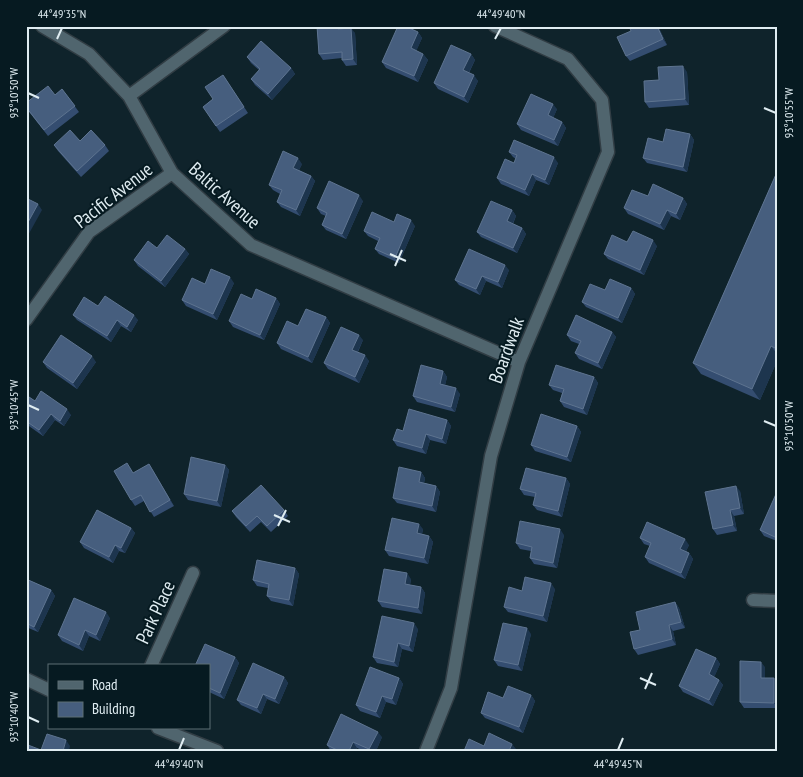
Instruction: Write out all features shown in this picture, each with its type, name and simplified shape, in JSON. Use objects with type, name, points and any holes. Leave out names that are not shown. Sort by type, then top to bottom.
[{"type":"street","name":"Baltic Avenue","points":[[42,26],[89,54],[129,96],[172,172],[250,245],[519,362]]},
{"type":"street","points":[[129,96],[224,26]]},
{"type":"street","name":"Boardwalk","points":[[426,751],[451,688],[491,456],[519,362],[608,152],[602,100],[568,59],[495,26]]},
{"type":"street","name":"Pacific Avenue","points":[[26,320],[89,232],[172,172]]},
{"type":"street","name":"Park Place","points":[[152,664],[193,573]]},
{"type":"street","points":[[753,600],[777,601]]},
{"type":"street","points":[[26,679],[48,690]]},
{"type":"street","points":[[163,730],[217,751]]},
{"type":"building","points":[[317,26],[338,26],[338,29],[351,28],[353,59],[342,60],[342,52],[319,54]]},
{"type":"building","points":[[398,26],[405,26],[418,32],[411,48],[423,54],[414,76],[382,62]]},
{"type":"building","points":[[629,26],[657,26],[663,39],[626,56],[617,37],[631,31]]},
{"type":"building","points":[[261,41],[291,68],[268,94],[251,79],[260,69],[247,57]]},
{"type":"building","points":[[451,45],[471,54],[463,70],[474,75],[464,97],[434,83]]},
{"type":"building","points":[[683,66],[685,99],[645,102],[644,81],[659,80],[658,67]]},
{"type":"building","points":[[223,75],[244,107],[216,126],[203,107],[213,99],[205,87]]},
{"type":"building","points":[[48,86],[55,95],[62,89],[75,106],[44,130],[26,107],[26,103]]},
{"type":"building","points":[[531,94],[553,104],[548,115],[562,122],[554,140],[517,124]]},
{"type":"building","points":[[666,129],[690,134],[683,167],[643,158],[648,138],[663,142]]},
{"type":"building","points":[[70,130],[80,141],[91,130],[105,145],[77,171],[54,145]]},
{"type":"building","points":[[514,140],[554,157],[545,180],[532,174],[525,190],[497,178],[505,159],[514,163],[517,155],[509,152]]},
{"type":"building","points":[[283,151],[298,158],[293,168],[311,176],[296,210],[277,202],[282,190],[269,185]]},
{"type":"building","points":[[777,172],[777,349],[771,346],[752,389],[693,363]]},
{"type":"building","points":[[329,181],[359,195],[342,234],[322,225],[327,213],[317,208]]},
{"type":"building","points":[[653,184],[683,198],[676,214],[667,210],[660,224],[624,208],[632,190],[648,196]]},
{"type":"building","points":[[26,198],[38,204],[26,226]]},
{"type":"building","points":[[491,201],[512,210],[507,221],[522,228],[513,248],[477,232]]},
{"type":"building","points":[[372,212],[394,222],[397,214],[411,220],[395,258],[375,249],[380,238],[364,231]]},
{"type":"building","points":[[633,231],[653,240],[640,270],[604,254],[612,235],[627,242]]},
{"type":"building","points":[[167,235],[185,249],[161,281],[134,260],[148,241],[157,248]]},
{"type":"building","points":[[469,249],[505,265],[498,282],[482,276],[476,289],[455,280]]},
{"type":"building","points":[[211,269],[230,277],[213,314],[182,300],[192,278],[205,284]]},
{"type":"building","points":[[610,279],[631,288],[618,318],[582,302],[590,284],[605,290]]},
{"type":"building","points":[[256,289],[276,298],[260,335],[229,321],[241,294],[252,299]]},
{"type":"building","points":[[105,296],[134,315],[127,327],[117,320],[107,336],[73,315],[84,297],[98,306]]},
{"type":"building","points":[[306,309],[326,317],[308,357],[277,343],[287,321],[298,326]]},
{"type":"building","points":[[576,315],[612,332],[598,363],[575,353],[581,341],[567,335]]},
{"type":"building","points":[[341,327],[359,335],[352,350],[365,355],[355,377],[324,363]]},
{"type":"building","points":[[61,335],[92,356],[73,383],[43,362]]},
{"type":"building","points":[[421,365],[443,371],[440,384],[456,388],[451,407],[413,396]]},
{"type":"building","points":[[556,365],[594,377],[583,409],[560,401],[564,389],[549,385]]},
{"type":"building","points":[[41,391],[67,409],[60,421],[51,414],[39,430],[26,421],[26,395],[35,401]]},
{"type":"building","points":[[409,409],[447,420],[442,439],[426,434],[422,448],[393,440],[397,429],[403,431]]},
{"type":"building","points":[[541,414],[577,426],[567,457],[531,445]]},
{"type":"building","points":[[191,457],[225,465],[217,501],[184,494]]},
{"type":"building","points":[[127,463],[133,473],[149,464],[170,500],[150,512],[141,495],[131,500],[114,471]]},
{"type":"building","points":[[399,467],[421,472],[419,482],[436,486],[432,506],[393,498]]},
{"type":"building","points":[[526,468],[566,478],[558,511],[533,505],[536,493],[520,489]]},
{"type":"building","points":[[261,485],[284,510],[267,526],[257,516],[246,526],[232,511]]},
{"type":"building","points":[[736,486],[740,508],[730,510],[733,525],[713,529],[705,492]]},
{"type":"building","points":[[777,494],[777,538],[760,530]]},
{"type":"building","points":[[97,510],[131,528],[121,548],[115,545],[109,557],[80,542]]},
{"type":"building","points":[[392,518],[419,524],[417,533],[429,536],[424,558],[385,550]]},
{"type":"building","points":[[520,521],[560,529],[553,563],[530,558],[532,547],[516,543]]},
{"type":"building","points":[[647,522],[685,539],[680,549],[689,553],[681,573],[645,557],[651,543],[640,538]]},
{"type":"building","points":[[257,560],[295,568],[289,600],[267,596],[269,584],[253,580]]},
{"type":"building","points":[[384,569],[407,573],[405,584],[421,587],[418,608],[378,601]]},
{"type":"building","points":[[525,577],[551,583],[543,616],[504,607],[509,587],[522,591]]},
{"type":"building","points":[[26,579],[51,590],[34,627],[26,623]]},
{"type":"building","points":[[74,598],[106,612],[96,635],[85,630],[79,645],[58,635]]},
{"type":"building","points":[[675,602],[681,622],[669,625],[672,639],[634,649],[630,632],[640,630],[636,612]]},
{"type":"building","points":[[382,616],[414,623],[409,646],[398,643],[394,662],[373,657]]},
{"type":"building","points":[[503,623],[527,628],[518,665],[494,660]]},
{"type":"building","points":[[205,644],[235,657],[220,693],[210,688],[210,664],[196,664]]},
{"type":"building","points":[[696,649],[716,658],[709,674],[719,680],[709,700],[679,686]]},
{"type":"building","points":[[740,661],[761,662],[761,678],[774,678],[774,703],[740,702]]},
{"type":"building","points":[[253,663],[284,677],[275,699],[263,694],[257,708],[237,700]]},
{"type":"building","points":[[370,667],[399,678],[392,699],[382,696],[376,712],[356,705]]},
{"type":"building","points":[[508,686],[531,695],[519,727],[481,713],[488,692],[503,698]]},
{"type":"building","points":[[341,714],[378,732],[369,749],[353,742],[349,751],[339,751],[327,745]]},
{"type":"building","points":[[489,733],[512,744],[509,751],[464,751],[469,739],[484,746]]},
{"type":"building","points":[[47,734],[66,740],[63,751],[26,751],[28,745],[41,750]]}]
